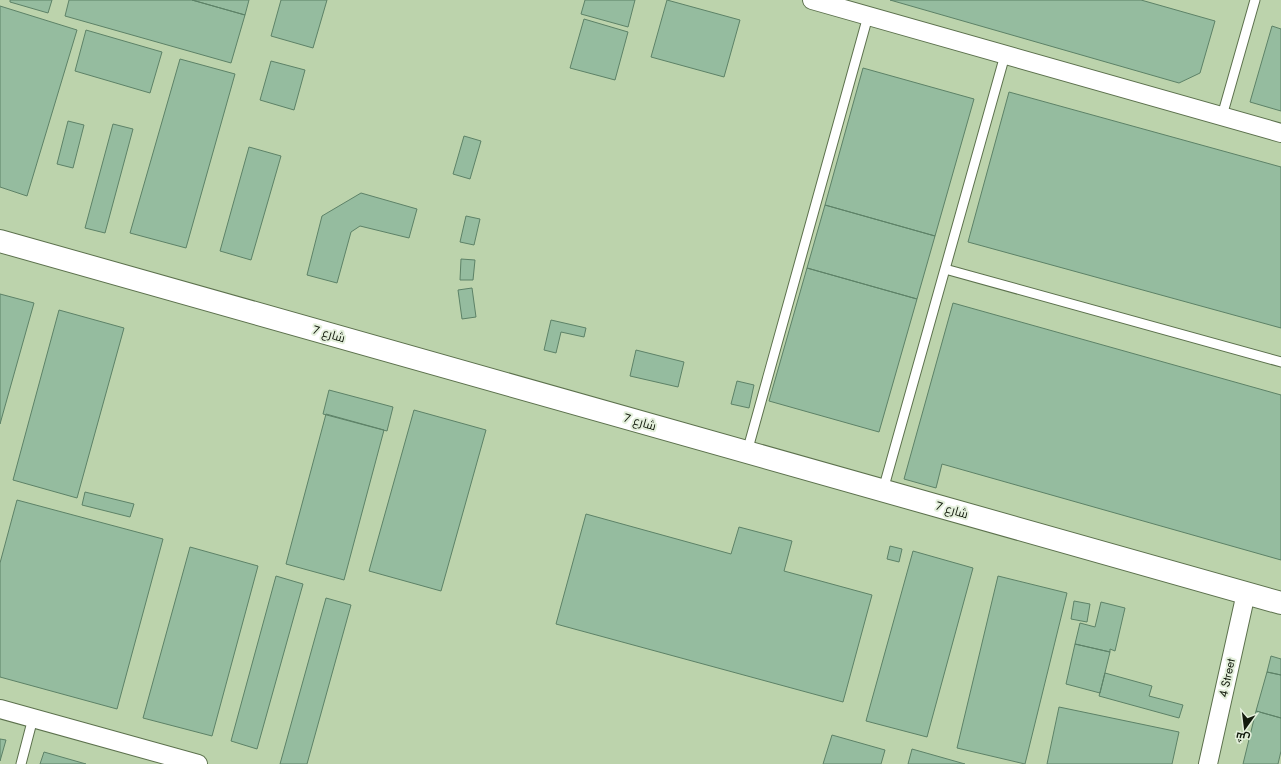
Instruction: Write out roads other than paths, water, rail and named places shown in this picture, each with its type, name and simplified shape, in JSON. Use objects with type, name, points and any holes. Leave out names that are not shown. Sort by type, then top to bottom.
[{"type":"street","points":[[812,0],[1281,133]]},
{"type":"street","name":"شارع 7","points":[[0,241],[1281,603]]},
{"type":"street","name":"4 Street","points":[[1208,764],[1246,593]]},
{"type":"street","points":[[0,709],[195,764]]},
{"type":"lane","points":[[1222,116],[1255,0]]},
{"type":"lane","points":[[747,452],[868,16]]},
{"type":"lane","points":[[883,490],[1005,55]]},
{"type":"lane","points":[[945,269],[1281,362]]},
{"type":"lane","points":[[21,764],[33,718]]}]
